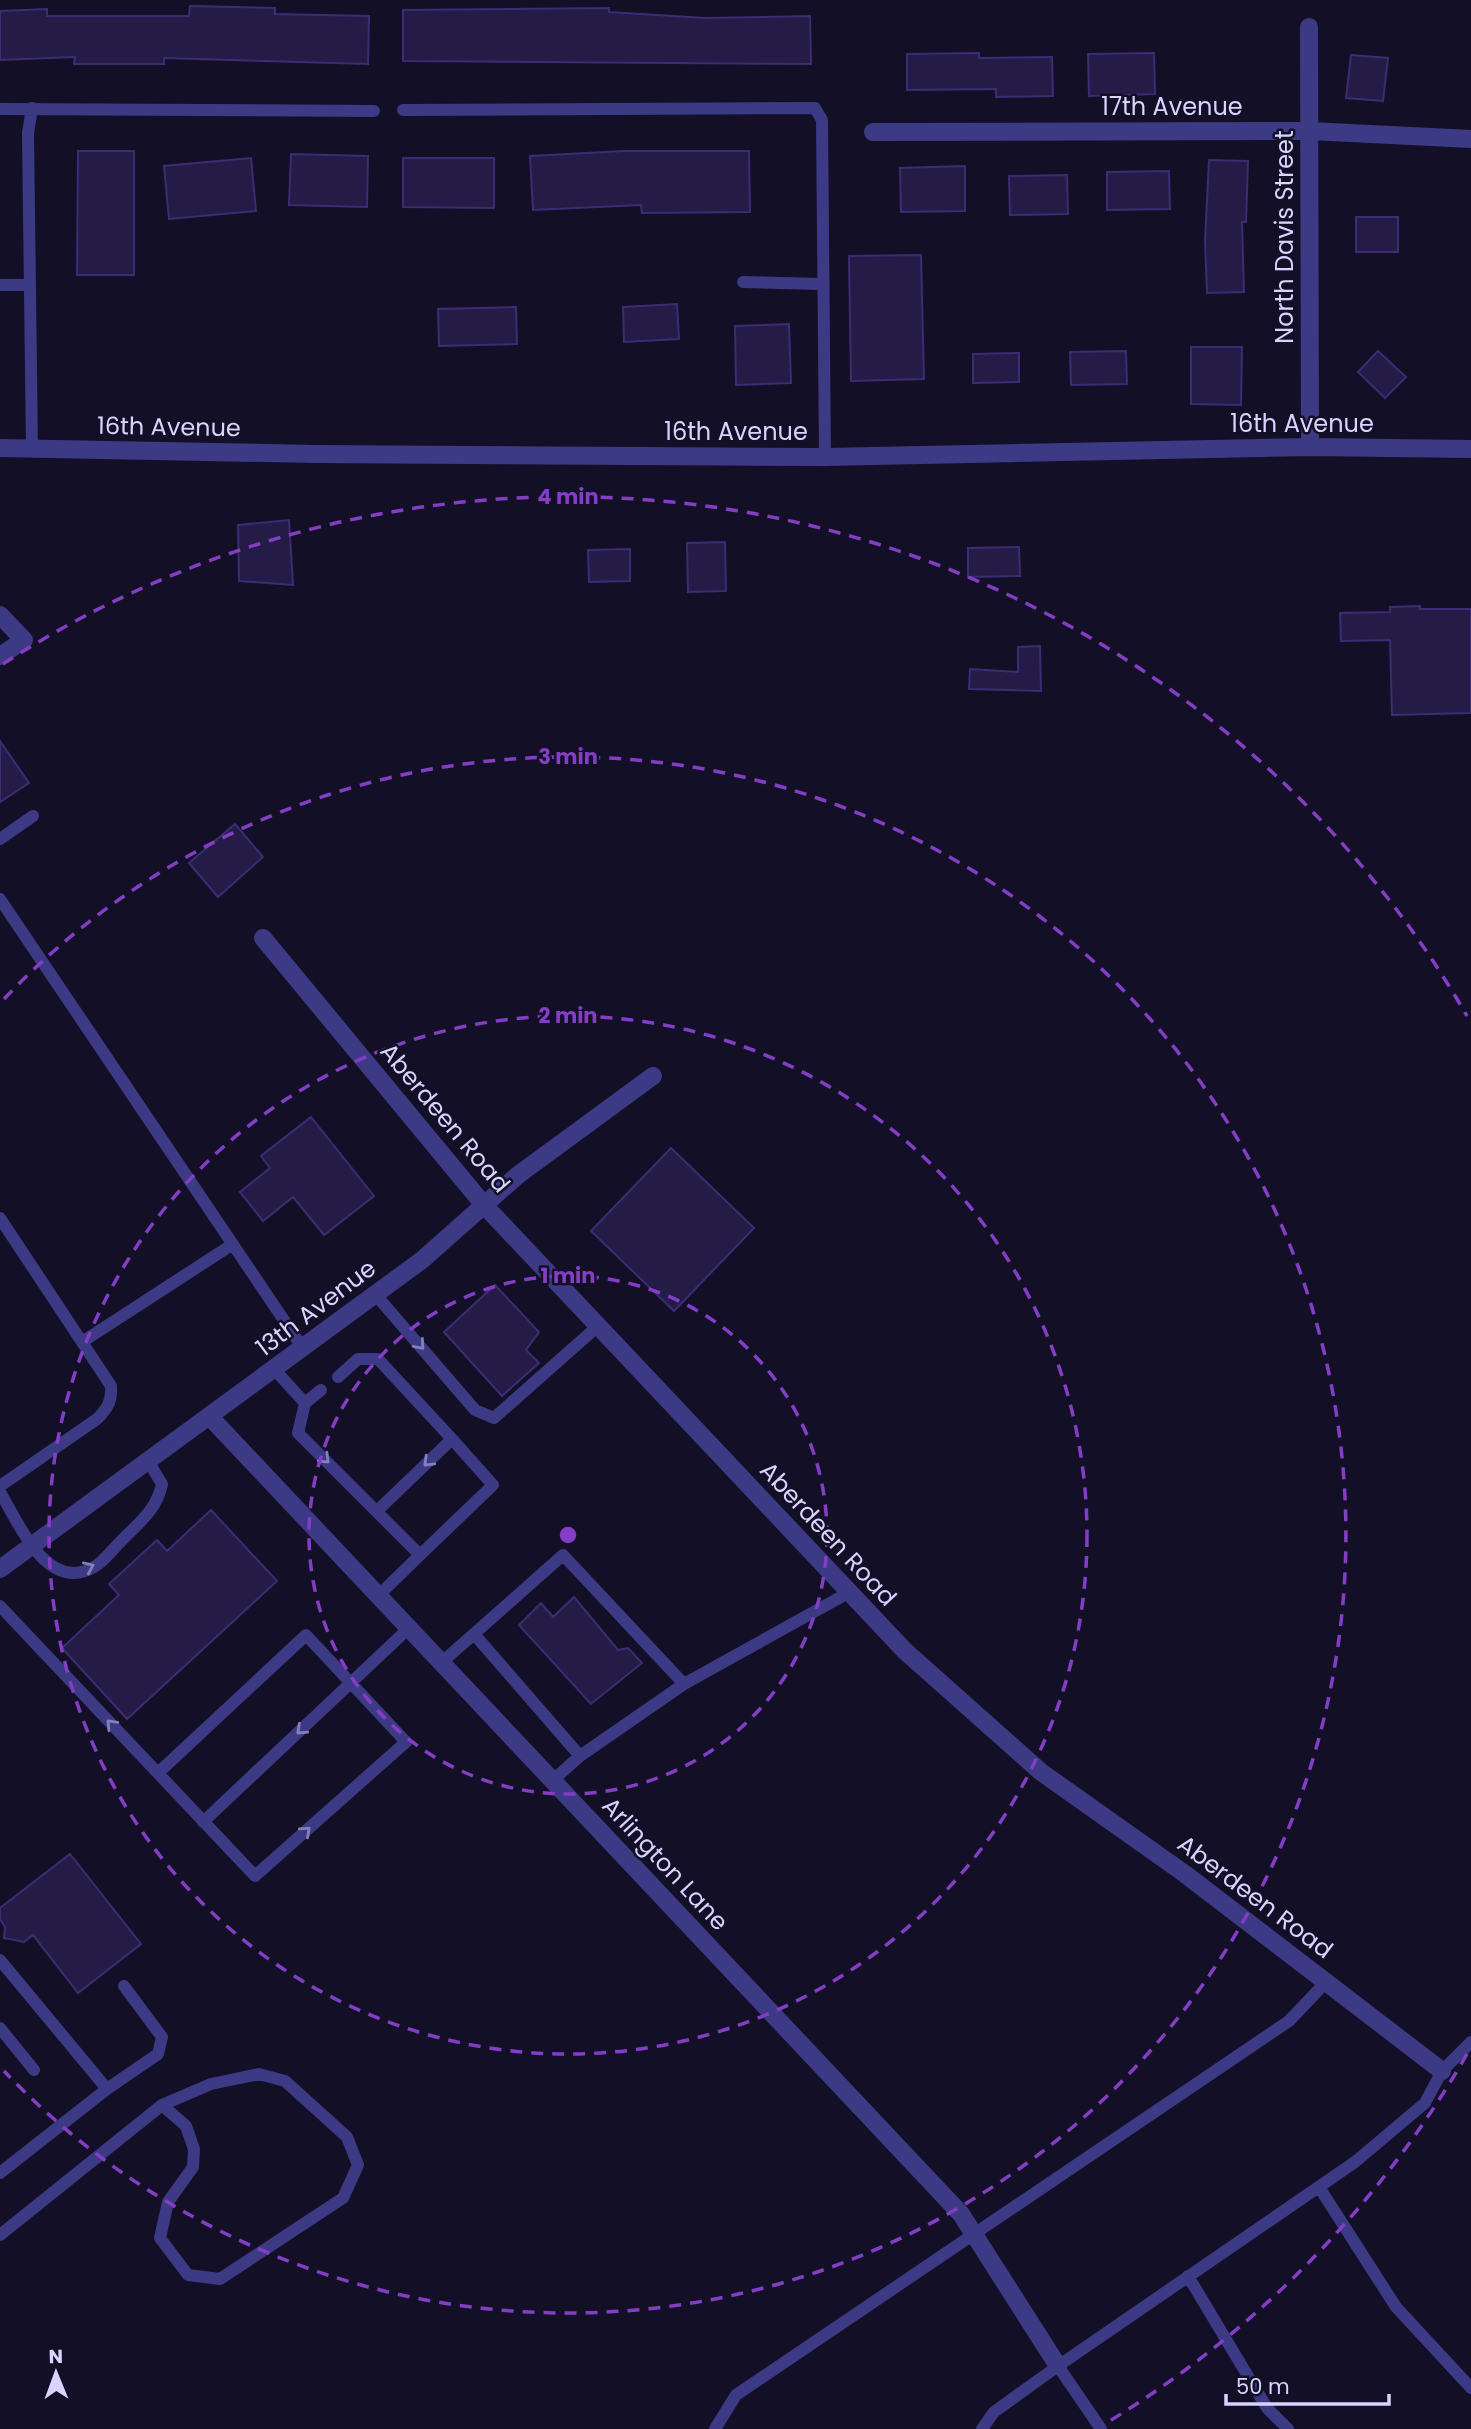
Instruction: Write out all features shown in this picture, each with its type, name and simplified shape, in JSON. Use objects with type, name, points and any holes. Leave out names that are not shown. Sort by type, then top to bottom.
[{"type":"street","name":"North Davis Street","points":[[1309,27],[1310,447]]},
{"type":"street","name":"17th Avenue","points":[[873,132],[1310,131],[1471,139]]},
{"type":"street","name":"16th Avenue","points":[[0,447],[32,450],[825,457],[1310,447],[1471,449]]},
{"type":"street","points":[[0,615],[24,640],[0,656]]},
{"type":"street","name":"Aberdeen Road","points":[[263,938],[484,1205],[848,1592],[954,1697],[1041,1772],[1185,1874],[1442,2071]]},
{"type":"street","name":"13th Avenue","points":[[0,1569],[422,1260],[518,1175],[653,1076]]},
{"type":"street","name":"Arlington Lane","points":[[209,1417],[961,2214],[1058,2366]]},
{"type":"lane","points":[[0,108],[374,111]]},
{"type":"lane","points":[[32,108],[28,133],[32,450]]},
{"type":"lane","points":[[403,110],[815,108],[821,120],[825,457]]},
{"type":"lane","points":[[743,282],[821,284]]},
{"type":"lane","points":[[0,285],[30,285]]},
{"type":"lane","points":[[0,839],[33,816]]},
{"type":"lane","points":[[0,899],[303,1348]]},
{"type":"lane","points":[[0,1218],[110,1386],[112,1396],[107,1409],[81,1432],[0,1486]]},
{"type":"lane","points":[[82,1342],[233,1244]]},
{"type":"lane","points":[[375,1294],[475,1409],[494,1418],[598,1326]]},
{"type":"lane","points":[[338,1377],[358,1359],[378,1359],[493,1485],[378,1596]]},
{"type":"lane","points":[[274,1369],[305,1403]]},
{"type":"lane","points":[[321,1390],[305,1403],[298,1433],[420,1555]]},
{"type":"lane","points":[[377,1511],[452,1439]]},
{"type":"lane","points":[[0,1492],[32,1545],[48,1564],[65,1572],[85,1572],[99,1563],[159,1503],[162,1484],[148,1461]]},
{"type":"lane","points":[[441,1663],[563,1555],[684,1684]]},
{"type":"lane","points":[[552,1781],[580,1756],[684,1684],[848,1592]]},
{"type":"lane","points":[[0,1606],[255,1876],[406,1742],[306,1635],[158,1773]]},
{"type":"lane","points":[[203,1822],[409,1628]]},
{"type":"lane","points":[[474,1634],[580,1756]]},
{"type":"lane","points":[[0,1960],[107,2089]]},
{"type":"lane","points":[[715,2429],[736,2395],[1289,2021],[1326,1982]]},
{"type":"lane","points":[[0,2173],[107,2089],[159,2054],[162,2038],[124,1986]]},
{"type":"lane","points":[[0,2028],[34,2070]]},
{"type":"lane","points":[[982,2429],[994,2412],[1058,2366],[1355,2162],[1425,2103],[1442,2071],[1471,2042]]},
{"type":"lane","points":[[0,2235],[162,2105],[211,2084],[259,2074],[285,2081],[347,2137],[358,2165],[343,2198],[220,2279],[188,2276],[160,2238],[169,2202],[193,2167],[194,2150],[186,2126],[162,2105]]},
{"type":"lane","points":[[1319,2187],[1396,2307],[1471,2388]]},
{"type":"lane","points":[[1188,2276],[1267,2408],[1288,2429]]},
{"type":"lane","points":[[1058,2366],[1101,2429]]},
{"type":"building","points":[[190,6],[275,8],[275,14],[369,16],[368,64],[164,58],[164,64],[74,64],[75,57],[0,60],[0,11],[47,9],[47,16],[189,16]]},
{"type":"building","points":[[609,8],[609,12],[705,18],[810,16],[811,64],[403,61],[403,10]]},
{"type":"building","points":[[979,53],[979,58],[1052,57],[1053,96],[996,97],[996,89],[907,90],[907,54]]},
{"type":"building","points":[[1154,53],[1155,94],[1089,96],[1088,54]]},
{"type":"building","points":[[1351,55],[1388,58],[1383,101],[1346,98]]},
{"type":"building","points":[[78,151],[134,151],[134,275],[77,275]]},
{"type":"building","points":[[624,151],[749,151],[750,212],[642,213],[641,205],[533,210],[530,156]]},
{"type":"building","points":[[291,154],[368,156],[367,207],[289,205]]},
{"type":"building","points":[[251,158],[256,211],[169,219],[164,166]]},
{"type":"building","points":[[403,158],[494,158],[494,208],[403,207]]},
{"type":"building","points":[[1209,160],[1248,161],[1246,222],[1242,222],[1244,292],[1207,293],[1205,241]]},
{"type":"building","points":[[965,166],[965,211],[901,212],[900,168]]},
{"type":"building","points":[[1169,171],[1170,209],[1107,210],[1107,172]]},
{"type":"building","points":[[1067,175],[1068,214],[1010,215],[1009,176]]},
{"type":"building","points":[[1356,217],[1398,217],[1398,252],[1356,252]]},
{"type":"building","points":[[921,255],[924,379],[851,381],[849,256]]},
{"type":"building","points":[[677,304],[679,339],[624,342],[623,307]]},
{"type":"building","points":[[516,307],[517,344],[439,346],[438,309]]},
{"type":"building","points":[[789,324],[791,383],[736,385],[735,326]]},
{"type":"building","points":[[1191,347],[1242,347],[1241,405],[1191,404]]},
{"type":"building","points":[[1126,351],[1127,384],[1071,385],[1070,352]]},
{"type":"building","points":[[1378,351],[1406,377],[1385,398],[1358,372]]},
{"type":"building","points":[[1019,353],[1019,382],[973,383],[973,354]]},
{"type":"building","points":[[289,520],[293,585],[239,581],[238,525]]},
{"type":"building","points":[[725,542],[726,591],[688,592],[687,543]]},
{"type":"building","points":[[1019,547],[1020,576],[968,577],[968,548]]},
{"type":"building","points":[[630,549],[630,581],[589,582],[588,550]]},
{"type":"building","points":[[1420,606],[1420,609],[1471,609],[1471,713],[1392,715],[1390,640],[1341,641],[1340,613],[1390,612],[1390,607]]},
{"type":"building","points":[[1040,646],[1041,691],[969,689],[970,669],[1018,672],[1018,647]]},
{"type":"building","points":[[0,741],[29,783],[0,802]]},
{"type":"building","points":[[235,824],[263,857],[218,897],[189,863]]},
{"type":"building","points":[[311,1117],[374,1196],[324,1235],[293,1197],[263,1221],[240,1192],[270,1168],[261,1156]]},
{"type":"building","points":[[671,1148],[754,1228],[674,1311],[591,1231]]},
{"type":"building","points":[[495,1285],[539,1332],[526,1350],[539,1363],[502,1396],[444,1332]]},
{"type":"building","points":[[211,1510],[277,1581],[127,1719],[62,1648],[119,1595],[109,1584],[157,1540],[167,1551]]},
{"type":"building","points":[[574,1597],[618,1650],[628,1648],[642,1663],[591,1704],[519,1625],[541,1603],[553,1617]]},
{"type":"building","points":[[70,1854],[141,1944],[78,1993],[33,1935],[24,1942],[4,1938],[5,1927],[0,1919],[0,1908]]}]
